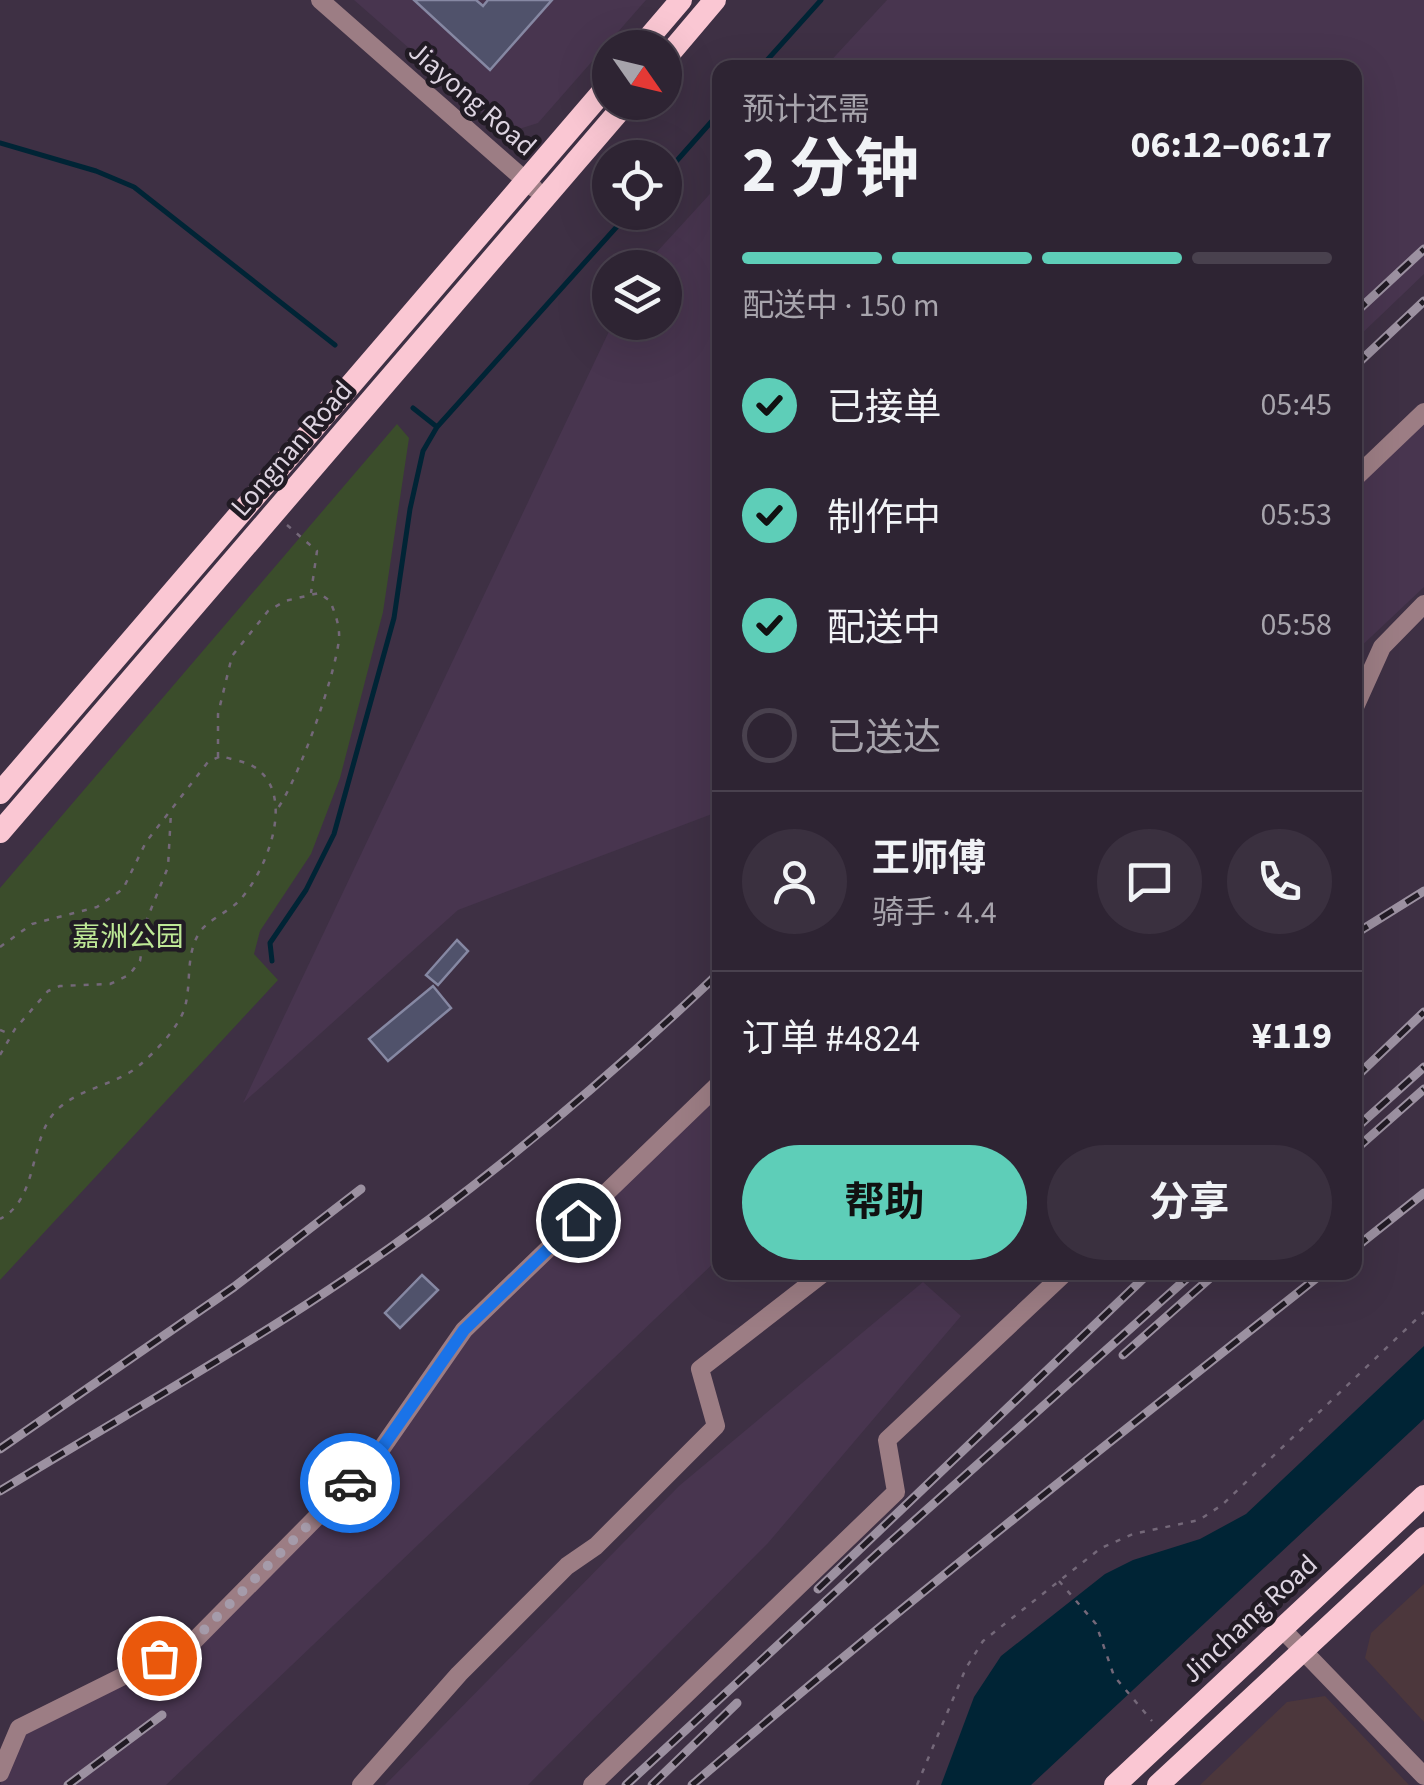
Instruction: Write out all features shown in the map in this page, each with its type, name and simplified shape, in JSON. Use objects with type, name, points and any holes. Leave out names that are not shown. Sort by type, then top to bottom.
[{"type":"main road","points":[[655,30],[681,0]]},
{"type":"main road","points":[[682,38],[715,0]]},
{"type":"main road","name":"Longnan Road","points":[[0,793],[592,104]]},
{"type":"main road","name":"Longnan Road","points":[[0,832],[612,120]]},
{"type":"main road","name":"Jinchang Road","points":[[1116,1785],[1424,1496]]},
{"type":"main road","points":[[1158,1785],[1424,1538]]},
{"type":"street","name":"Jiayong Road","points":[[320,0],[546,198]]},
{"type":"street","points":[[1362,471],[1424,412]]},
{"type":"street","points":[[1362,454],[1379,455]]},
{"type":"street","points":[[1362,691],[1382,647],[1424,604]]},
{"type":"street","points":[[0,1773],[20,1728],[194,1640],[375,1458],[464,1330],[712,1091]]},
{"type":"street","points":[[361,1785],[459,1674],[568,1566],[596,1546],[716,1426],[700,1369],[815,1280]]},
{"type":"street","points":[[592,1785],[896,1492],[887,1440],[1057,1280]]},
{"type":"street","points":[[1281,1628],[1424,1776]]},
{"type":"path","points":[[274,514],[317,551],[311,594]]},
{"type":"path","points":[[218,758],[218,714],[232,656],[268,612],[285,602],[318,593],[330,600],[339,638],[321,705],[288,794],[275,812]]},
{"type":"path","points":[[0,947],[32,924],[97,907],[123,889],[146,842],[208,762],[221,756],[252,766],[266,780],[276,803],[270,845],[252,884],[238,902],[199,932],[190,960],[184,1011],[139,1067],[70,1099],[52,1115],[21,1198],[0,1219]]},
{"type":"path","points":[[0,1055],[48,991],[60,986],[110,984],[130,975],[140,961],[147,918],[168,867],[171,810]]},
{"type":"path","points":[[0,1030],[12,1034]]},
{"type":"path","points":[[917,1785],[966,1668],[983,1641],[1118,1538],[1198,1520],[1222,1506],[1424,1312]]},
{"type":"path","points":[[1059,1581],[1096,1624],[1114,1676],[1167,1737]]},
{"type":"shaded area","points":[[354,0],[646,0],[620,30],[592,30],[592,62],[538,123],[506,133]]},
{"type":"shaded area","points":[[887,0],[1424,0],[1424,274],[1362,333],[1362,60],[831,60]]},
{"type":"shaded area","points":[[712,192],[712,814],[458,910],[243,1103],[605,340],[682,340],[682,250],[659,250],[677,230],[682,230],[682,224]]},
{"type":"shaded area","points":[[1424,409],[1424,587],[1362,645],[1362,468]]},
{"type":"shaded area","points":[[712,1092],[712,1265],[166,1785],[0,1785],[26,1728],[194,1640],[381,1460],[454,1339]]},
{"type":"shaded area","points":[[923,1282],[961,1316],[768,1543],[528,1785],[385,1785],[679,1486]]},
{"type":"shaded area","points":[[1424,1584],[1424,1722],[1365,1658],[1371,1633]]},
{"type":"shaded area","points":[[1325,1696],[1409,1785],[1200,1785],[1287,1702]]},
{"type":"green space","name":"嘉洲公园","points":[[397,424],[409,438],[383,612],[340,778],[311,854],[260,931],[254,954],[278,980],[0,1280],[0,888]]},
{"type":"water","points":[[1424,1346],[1424,1419],[1031,1785],[941,1785],[974,1697],[1001,1656],[1105,1574],[1133,1560],[1200,1539],[1246,1514]]},
{"type":"building","points":[[414,0],[476,0],[483,6],[488,0],[552,0],[490,70]]},
{"type":"building","points":[[457,940],[468,951],[438,985],[426,975]]},
{"type":"building","points":[[433,986],[451,1008],[388,1061],[369,1039]]},
{"type":"building","points":[[422,1275],[438,1290],[400,1328],[385,1313]]},
{"type":"waterway","points":[[767,60],[821,0]]},
{"type":"waterway","points":[[682,155],[712,121]]},
{"type":"waterway","points":[[0,143],[96,171],[134,187],[335,345]]},
{"type":"waterway","points":[[413,408],[437,427],[614,230]]},
{"type":"waterway","points":[[272,961],[270,943],[306,890],[334,834],[394,618],[423,451],[437,427]]},
{"type":"railway","points":[[1362,307],[1424,249]]},
{"type":"railway","points":[[1362,359],[1424,301]]},
{"type":"railway","points":[[1362,930],[1424,891]]},
{"type":"railway","points":[[0,1491],[200,1371],[372,1261],[476,1184],[576,1102],[712,979]]},
{"type":"railway","points":[[1362,1071],[1424,1012]]},
{"type":"railway","points":[[1362,1123],[1424,1067]]},
{"type":"railway","points":[[1362,1144],[1424,1089]]},
{"type":"railway","points":[[0,1449],[234,1287],[361,1189]]},
{"type":"railway","points":[[1362,1242],[1424,1193]]},
{"type":"railway","points":[[818,1589],[1142,1280]]},
{"type":"railway","points":[[626,1785],[877,1554],[1185,1280]]},
{"type":"railway","points":[[1123,1355],[1208,1280]]},
{"type":"railway","points":[[692,1785],[926,1589],[1314,1280]]},
{"type":"railway","points":[[652,1785],[737,1703]]},
{"type":"railway","points":[[68,1785],[162,1715]]},
{"type":"way so far","points":[[159,1658],[194,1640],[350,1483]]},
{"type":"route","points":[[350,1483],[375,1458],[464,1330],[578,1220]]}]
